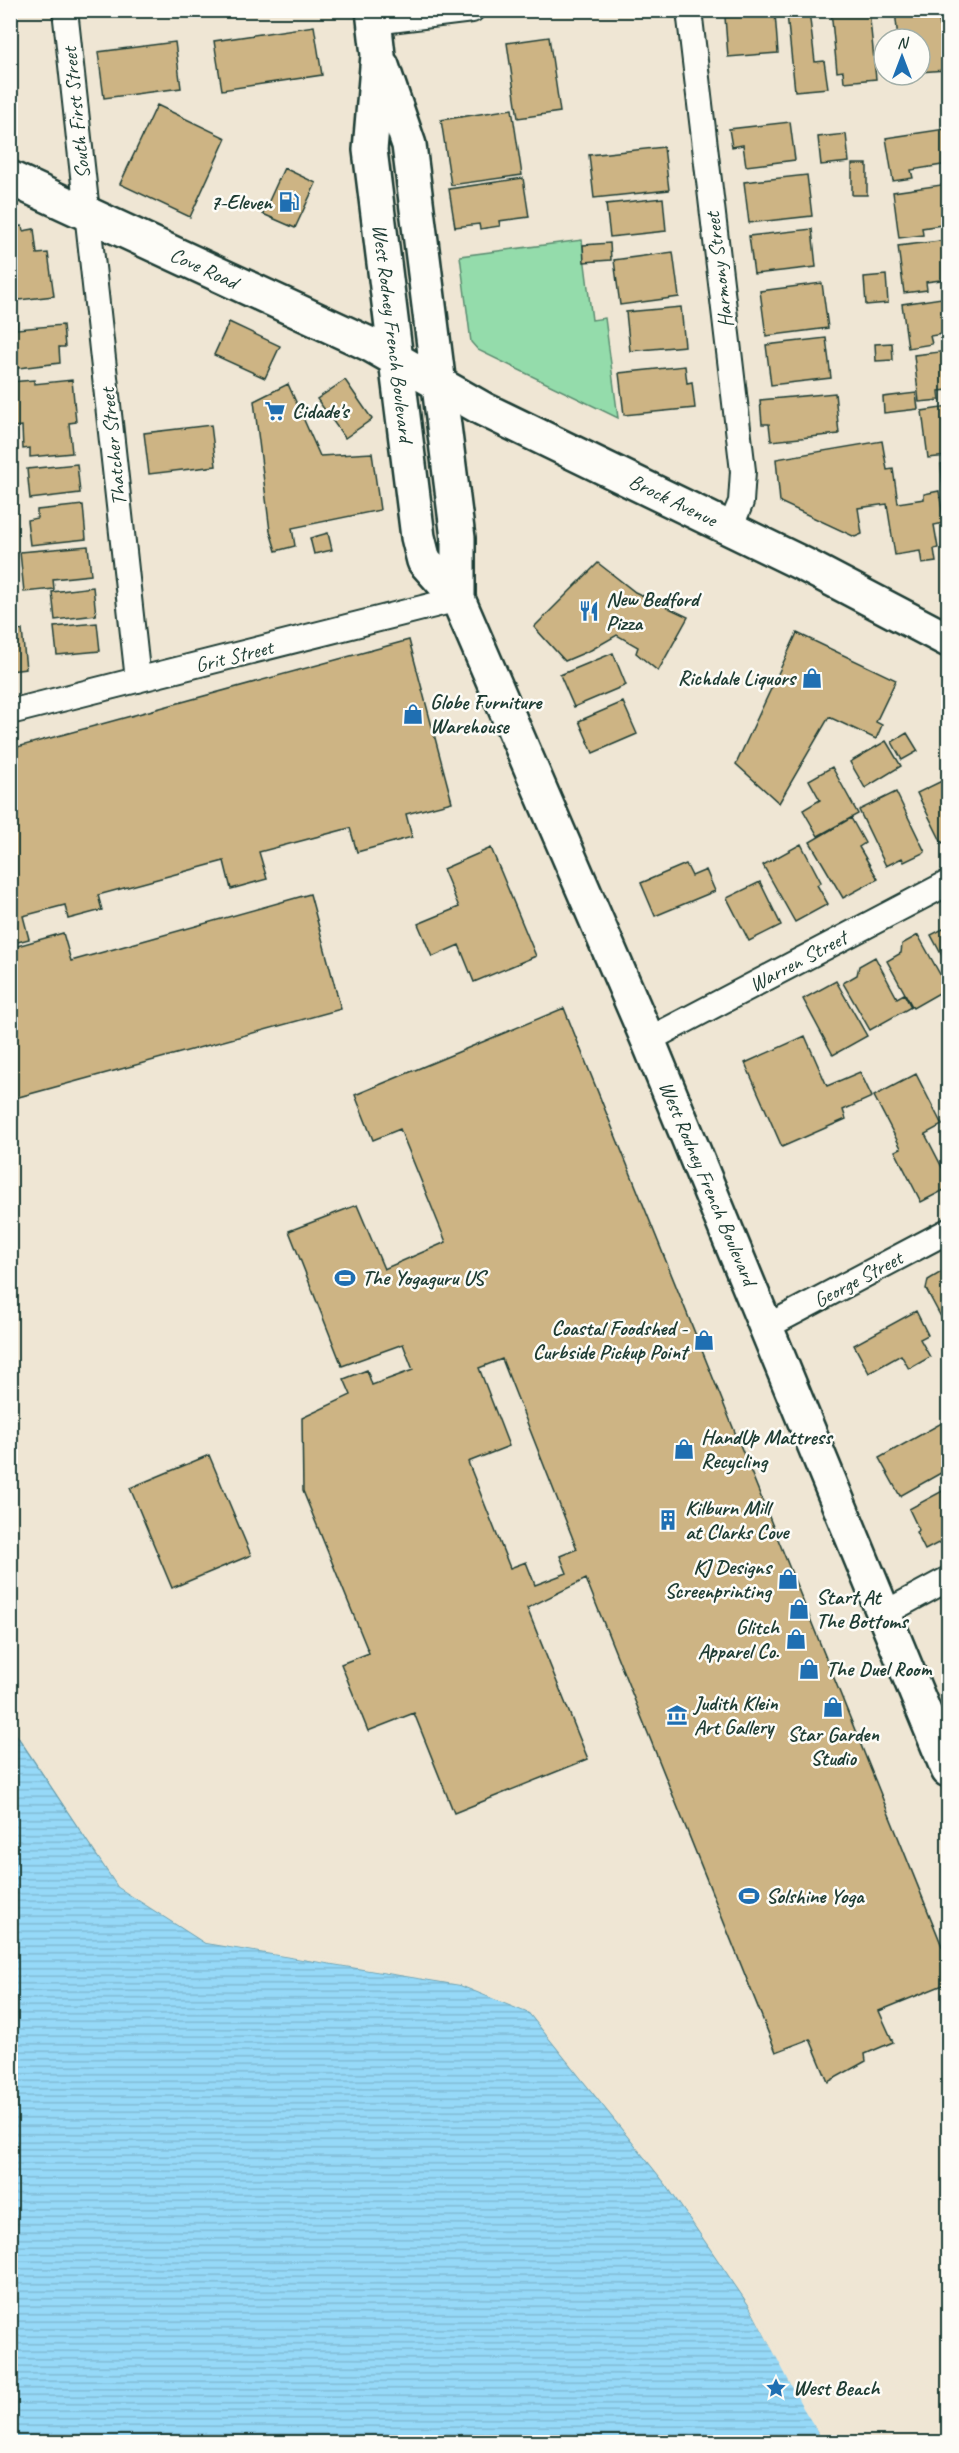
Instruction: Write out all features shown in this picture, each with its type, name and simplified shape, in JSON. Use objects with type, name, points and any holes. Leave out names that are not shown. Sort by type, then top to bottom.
[{"type":"main road","name":"West Rodney French Boulevard","points":[[374,16],[378,55],[370,150],[420,549],[424,561],[458,599],[768,1326],[948,1770]]},
{"type":"main road","name":"West Rodney French Boulevard","points":[[378,55],[409,145],[460,550],[458,599]]},
{"type":"main road","name":"Cove Road","points":[[10,178],[369,344],[396,361]]},
{"type":"main road","name":"Brock Avenue","points":[[396,361],[490,412],[944,634]]},
{"type":"street","name":"South First Street","points":[[65,10],[88,214]]},
{"type":"street","points":[[374,16],[472,10]]},
{"type":"street","name":"Harmony Street","points":[[689,10],[743,471],[741,502],[730,528]]},
{"type":"street","name":"Thatcher Street","points":[[88,214],[138,680]]},
{"type":"street","name":"Grit Street","points":[[10,712],[458,599]]},
{"type":"street","name":"Warren Street","points":[[648,1040],[948,883]]},
{"type":"street","name":"George Street","points":[[768,1326],[948,1231]]},
{"type":"street","points":[[885,1612],[948,1579]]},
{"type":"green space","points":[[582,240],[592,320],[605,318],[618,418],[478,350],[471,342],[460,256]]},
{"type":"water","points":[[10,1725],[118,1887],[205,1943],[460,1985],[529,2013],[666,2184],[749,2305],[824,2442],[11,2442]]},
{"type":"pier","points":[[11,1722],[120,1885],[206,1940],[461,1982],[531,2010],[668,2182],[751,2303],[827,2442],[824,2442],[803,2408],[749,2305],[666,2184],[529,2013],[460,1985],[205,1943],[118,1887]]},
{"type":"building","points":[[831,10],[869,10],[872,79],[844,82],[843,71],[837,72]]},
{"type":"building","points":[[895,10],[938,10],[945,70],[932,71],[932,27],[897,27]]},
{"type":"building","points":[[809,11],[815,62],[824,61],[828,88],[795,91],[787,14]]},
{"type":"building","points":[[775,13],[778,53],[728,57],[725,17]]},
{"type":"building","points":[[314,26],[322,75],[222,90],[214,41]]},
{"type":"building","points":[[549,37],[560,112],[518,118],[507,43]]},
{"type":"building","points":[[175,42],[181,88],[104,98],[98,52]]},
{"type":"building","points":[[157,105],[226,138],[190,217],[120,184]]},
{"type":"building","points":[[512,109],[522,175],[451,185],[441,120]]},
{"type":"building","points":[[790,122],[795,160],[746,166],[743,145],[732,147],[729,129]]},
{"type":"building","points":[[945,129],[948,164],[911,170],[913,178],[893,181],[886,138]]},
{"type":"building","points":[[846,134],[849,162],[821,165],[818,137]]},
{"type":"building","points":[[664,147],[669,190],[594,198],[589,155]]},
{"type":"building","points":[[852,164],[867,164],[867,195],[852,195]]},
{"type":"building","points":[[284,168],[316,183],[295,228],[263,214]]},
{"type":"building","points":[[807,175],[812,216],[749,223],[744,182]]},
{"type":"building","points":[[523,178],[529,217],[499,221],[500,226],[480,229],[479,224],[455,227],[449,189]]},
{"type":"building","points":[[948,184],[948,224],[922,228],[923,235],[899,238],[893,192]]},
{"type":"building","points":[[663,198],[666,231],[610,237],[606,204]]},
{"type":"building","points":[[22,226],[23,231],[34,229],[37,254],[48,253],[54,296],[10,301],[10,227]]},
{"type":"building","points":[[812,229],[816,267],[754,274],[749,236]]},
{"type":"building","points":[[948,240],[948,279],[926,282],[927,290],[904,293],[898,246]]},
{"type":"building","points":[[610,243],[611,260],[584,262],[583,245]]},
{"type":"building","points":[[673,252],[679,297],[620,305],[614,260]]},
{"type":"building","points":[[886,275],[888,303],[866,305],[864,277]]},
{"type":"building","points":[[822,283],[828,328],[766,336],[760,291]]},
{"type":"building","points":[[948,297],[948,333],[930,336],[932,344],[908,348],[902,304]]},
{"type":"building","points":[[681,307],[685,346],[630,351],[626,312]]},
{"type":"building","points":[[17,322],[17,329],[63,325],[65,347],[59,347],[60,363],[10,369],[10,323]]},
{"type":"building","points":[[229,322],[280,346],[265,378],[214,355]]},
{"type":"building","points":[[826,338],[831,378],[771,385],[766,345]]},
{"type":"building","points":[[892,343],[893,360],[876,361],[875,344]]},
{"type":"building","points":[[948,351],[948,390],[939,391],[940,400],[919,402],[914,355]]},
{"type":"building","points":[[685,366],[687,383],[692,382],[695,408],[624,415],[619,373]]},
{"type":"building","points":[[34,380],[34,384],[72,380],[76,422],[69,423],[72,453],[30,457],[30,448],[23,449],[22,426],[12,427],[10,382]]},
{"type":"building","points":[[345,380],[372,419],[345,438],[317,399]]},
{"type":"building","points":[[288,384],[320,456],[372,453],[380,510],[292,528],[295,546],[276,551],[270,531],[254,401]]},
{"type":"building","points":[[835,393],[839,434],[771,441],[769,424],[762,424],[760,400]]},
{"type":"building","points":[[916,393],[918,409],[884,413],[883,397]]},
{"type":"building","points":[[948,407],[948,456],[928,458],[922,411]]},
{"type":"building","points":[[211,425],[216,466],[149,474],[144,433]]},
{"type":"building","points":[[882,441],[887,470],[893,469],[898,503],[924,499],[924,494],[939,491],[944,523],[934,525],[938,548],[934,549],[936,562],[922,564],[920,551],[895,555],[887,504],[858,508],[862,534],[855,537],[780,502],[776,459]]},
{"type":"building","points":[[948,463],[948,504],[944,504],[941,464]]},
{"type":"building","points":[[77,464],[80,493],[30,499],[27,469]]},
{"type":"building","points":[[83,505],[86,539],[30,545],[27,520],[37,518],[37,510]]},
{"type":"building","points":[[328,533],[332,550],[314,554],[310,538]]},
{"type":"building","points":[[88,546],[91,575],[53,579],[54,589],[24,592],[20,552]]},
{"type":"building","points":[[598,563],[635,592],[688,617],[658,671],[636,653],[638,647],[617,635],[565,661],[534,627]]},
{"type":"building","points":[[93,587],[96,615],[55,620],[52,592]]},
{"type":"building","points":[[15,613],[17,631],[22,630],[26,669],[10,671],[10,614]]},
{"type":"building","points":[[97,623],[100,651],[57,655],[54,627]]},
{"type":"building","points":[[797,633],[896,680],[876,722],[882,725],[876,739],[829,717],[779,803],[736,764]]},
{"type":"building","points":[[409,640],[452,802],[406,814],[412,837],[357,852],[350,828],[259,852],[267,879],[231,889],[224,861],[98,895],[102,910],[68,919],[65,905],[23,916],[29,939],[10,944],[10,749]]},
{"type":"building","points":[[613,653],[626,685],[574,707],[560,675]]},
{"type":"building","points":[[623,702],[637,734],[593,753],[579,721]]},
{"type":"building","points":[[907,733],[918,751],[902,760],[892,742]]},
{"type":"building","points":[[886,741],[901,766],[865,788],[850,762]]},
{"type":"building","points":[[832,767],[858,814],[818,836],[803,810],[820,800],[809,780]]},
{"type":"building","points":[[948,778],[948,840],[942,843],[917,793]]},
{"type":"building","points":[[896,792],[925,852],[904,862],[902,858],[886,866],[859,810]]},
{"type":"building","points":[[851,818],[865,843],[859,847],[878,879],[843,898],[810,842]]},
{"type":"building","points":[[801,844],[821,882],[817,885],[828,904],[795,922],[763,865]]},
{"type":"building","points":[[491,848],[536,956],[474,982],[459,945],[432,957],[418,924],[459,907],[443,869]]},
{"type":"building","points":[[686,864],[692,876],[706,870],[715,891],[655,916],[641,883]]},
{"type":"building","points":[[760,882],[781,925],[749,941],[727,898]]},
{"type":"building","points":[[310,894],[341,1009],[15,1098],[10,1083],[10,948],[63,933],[71,961]]},
{"type":"building","points":[[948,917],[948,967],[931,935],[945,928]]},
{"type":"building","points":[[918,935],[941,976],[947,973],[948,988],[913,1008],[887,961],[901,953],[902,944]]},
{"type":"building","points":[[875,957],[897,998],[904,994],[911,1007],[870,1030],[843,983],[857,975],[859,966]]},
{"type":"building","points":[[836,981],[867,1036],[833,1055],[803,999]]},
{"type":"building","name":"Kilburn Mill at Clarks Cove","points":[[564,1008],[948,1961],[948,1983],[879,2011],[893,2042],[865,2054],[866,2061],[828,2082],[810,2039],[776,2052],[586,1579],[527,1608],[588,1759],[454,1813],[414,1713],[368,1731],[341,1664],[369,1653],[303,1491],[302,1418],[351,1395],[344,1379],[367,1370],[372,1385],[413,1370],[403,1344],[342,1366],[289,1231],[357,1205],[384,1269],[446,1242],[400,1129],[373,1140],[355,1095]],"holes":[[[502,1359],[577,1549],[560,1556],[567,1573],[535,1585],[526,1562],[510,1568],[468,1462],[509,1446],[479,1368]]]},
{"type":"building","points":[[805,1036],[827,1086],[860,1072],[872,1097],[843,1110],[846,1119],[782,1147],[745,1063]]},
{"type":"building","points":[[916,1074],[942,1125],[925,1134],[948,1179],[948,1188],[921,1202],[895,1151],[901,1148],[874,1096]]},
{"type":"building","points":[[948,1268],[948,1330],[926,1289],[928,1280]]},
{"type":"building","points":[[916,1311],[928,1335],[920,1339],[930,1357],[909,1369],[901,1355],[869,1373],[854,1345]]},
{"type":"building","points":[[947,1420],[948,1469],[900,1496],[879,1458]]},
{"type":"building","points":[[209,1455],[251,1555],[172,1588],[130,1488]]},
{"type":"building","points":[[948,1488],[948,1538],[925,1550],[916,1532],[919,1530],[909,1509]]},
{"type":"place","name":"7-Eleven","points":[[289,202]]},
{"type":"place","name":"Cidade's","points":[[275,411]]},
{"type":"place","name":"New Bedford Pizza","points":[[589,611]]},
{"type":"place","name":"Richdale Liquors","points":[[812,678]]},
{"type":"place","name":"Globe Furniture Warehouse","points":[[413,714]]},
{"type":"place","name":"The Yogaguru US","points":[[345,1278]]},
{"type":"place","name":"Coastal Foodshed - Curbside Pickup Point","points":[[704,1340]]},
{"type":"place","name":"HandUp Mattress Recycling","points":[[684,1449]]},
{"type":"place","name":"Kilburn Mill at Clarks Cove","points":[[668,1520]]},
{"type":"place","name":"KJ Designs Screenprinting","points":[[788,1579]]},
{"type":"place","name":"Start At The Bottoms","points":[[799,1609]]},
{"type":"place","name":"Glitch Apparel Co.","points":[[796,1639]]},
{"type":"place","name":"The Duel Room","points":[[809,1669]]},
{"type":"place","name":"Star Garden Studio","points":[[833,1707]]},
{"type":"place","name":"Judith Klein Art Gallery","points":[[677,1715]]},
{"type":"place","name":"Solshine Yoga","points":[[749,1896]]},
{"type":"place","name":"West Beach","points":[[776,2388]]}]
